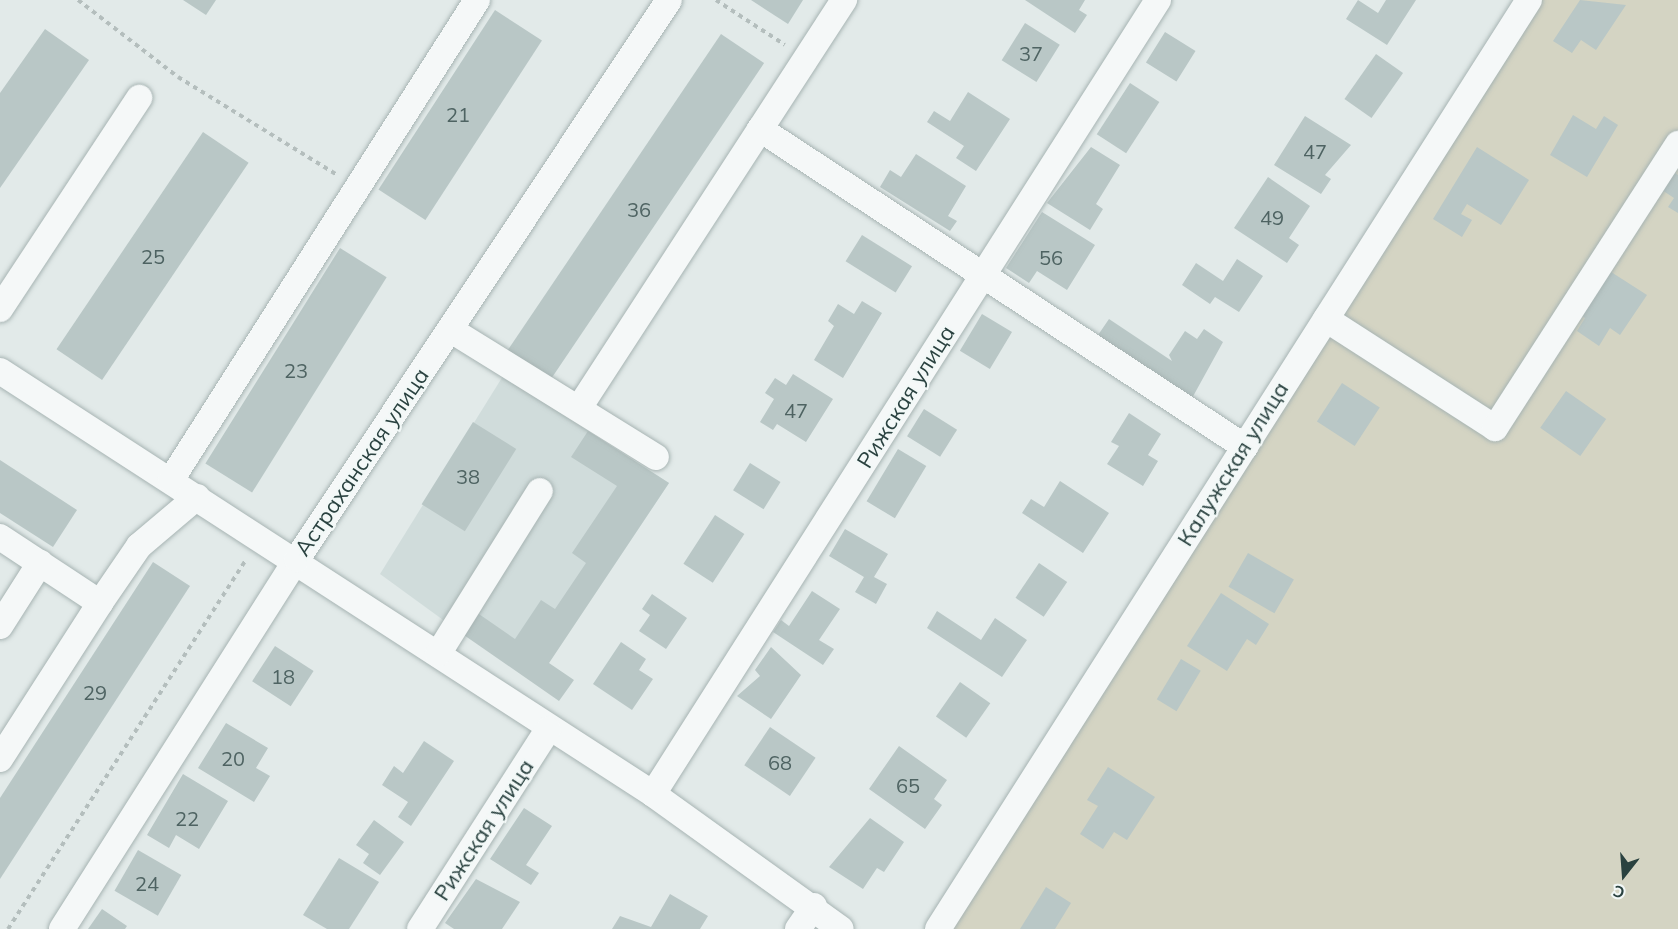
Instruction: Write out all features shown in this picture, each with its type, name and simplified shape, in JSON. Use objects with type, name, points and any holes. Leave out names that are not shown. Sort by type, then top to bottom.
[{"type":"street","points":[[171,480],[477,0]]},
{"type":"street","name":"Астраханская улица","points":[[62,929],[297,559],[669,0]]},
{"type":"street","points":[[579,408],[844,0]]},
{"type":"street","name":"Рижская улица","points":[[653,794],[1158,0]]},
{"type":"street","name":"Калужская улица","points":[[938,929],[1529,0]]},
{"type":"street","points":[[0,309],[139,98]]},
{"type":"street","points":[[760,129],[1245,447]]},
{"type":"street","points":[[1326,319],[1495,429],[1678,144]]},
{"type":"street","points":[[451,330],[656,457]]},
{"type":"street","points":[[0,371],[297,559],[548,730],[653,794],[814,906],[841,929]]},
{"type":"street","points":[[438,654],[540,491]]},
{"type":"street","points":[[0,759],[139,546],[197,497]]},
{"type":"street","points":[[0,537],[100,603]]},
{"type":"street","points":[[0,626],[40,563]]},
{"type":"street","name":"Рижская улица","points":[[420,929],[548,730]]},
{"type":"street","points":[[798,929],[814,906]]},
{"type":"path","points":[[78,0],[178,77],[358,187]]},
{"type":"path","points":[[716,0],[806,59]]},
{"type":"path","points":[[8,929],[261,537]]},
{"type":"shaded area","points":[[503,376],[669,483],[549,663],[461,633],[380,574]]},
{"type":"green space","points":[[1529,0],[1678,0],[1678,929],[938,929]]},
{"type":"building","points":[[183,0],[216,0],[206,15]]},
{"type":"building","points":[[751,0],[803,0],[788,24]]},
{"type":"building","points":[[1025,0],[1085,0],[1079,10],[1087,15],[1075,33]]},
{"type":"building","points":[[1358,0],[1378,13],[1386,0],[1416,0],[1387,45],[1346,19]]},
{"type":"building","points":[[1580,0],[1626,5],[1596,50],[1581,40],[1572,53],[1553,41]]},
{"type":"building","points":[[495,10],[542,40],[425,220],[378,189]]},
{"type":"building","points":[[1025,23],[1060,45],[1036,82],[1002,60]]},
{"type":"building","points":[[45,29],[89,60],[0,188],[0,93]]},
{"type":"building","points":[[1165,32],[1196,51],[1176,82],[1146,63]]},
{"type":"building","points":[[721,34],[764,63],[550,380],[507,351]]},
{"type":"building","points":[[1376,54],[1403,73],[1371,118],[1344,99]]},
{"type":"building","points":[[1130,83],[1159,102],[1126,153],[1097,134]]},
{"type":"building","points":[[968,92],[1010,119],[976,171],[956,158],[964,146],[927,122],[934,111],[950,121]]},
{"type":"building","points":[[1573,115],[1596,129],[1604,116],[1618,125],[1587,177],[1550,155]]},
{"type":"building","points":[[1305,116],[1351,145],[1325,175],[1331,179],[1321,194],[1274,165]]},
{"type":"building","points":[[203,132],[249,163],[102,380],[56,349]]},
{"type":"building","points":[[1091,147],[1120,165],[1096,204],[1103,209],[1090,230],[1047,203]]},
{"type":"building","points":[[1477,147],[1529,180],[1501,225],[1467,204],[1461,214],[1472,220],[1462,237],[1433,219]]},
{"type":"building","points":[[916,154],[966,186],[948,216],[957,221],[950,231],[880,187],[890,170],[901,177]]},
{"type":"building","points":[[1674,172],[1678,175],[1678,213],[1668,207],[1674,198],[1662,190]]},
{"type":"building","points":[[1268,177],[1310,206],[1289,238],[1299,245],[1287,263],[1234,228]]},
{"type":"building","points":[[1042,212],[1095,245],[1067,290],[1037,271],[1029,283],[1006,268]]},
{"type":"building","points":[[862,235],[912,266],[896,293],[846,261]]},
{"type":"building","points":[[340,248],[387,277],[252,493],[205,463]]},
{"type":"building","points":[[1237,259],[1263,276],[1239,312],[1215,297],[1210,304],[1182,285],[1196,263],[1223,281]]},
{"type":"building","points":[[1608,270],[1647,295],[1620,335],[1610,328],[1599,346],[1577,331],[1585,318],[1579,314]]},
{"type":"building","points":[[862,301],[882,313],[843,378],[814,360],[834,326],[828,321],[838,304],[854,314]]},
{"type":"building","points":[[982,314],[1012,332],[990,369],[960,351]]},
{"type":"building","points":[[1109,319],[1172,361],[1169,355],[1185,331],[1197,339],[1204,329],[1223,342],[1191,400],[1096,338]]},
{"type":"building","points":[[793,374],[833,399],[806,442],[777,424],[773,430],[760,422],[774,399],[765,393],[775,378],[786,385]]},
{"type":"building","points":[[1342,383],[1380,408],[1355,446],[1317,422]]},
{"type":"building","points":[[1566,391],[1606,419],[1580,456],[1540,428]]},
{"type":"building","points":[[924,409],[957,430],[940,457],[907,436]]},
{"type":"building","points":[[1129,413],[1161,434],[1148,455],[1158,461],[1143,486],[1107,464],[1119,446],[1111,442]]},
{"type":"building","points":[[473,422],[516,449],[465,531],[422,504]]},
{"type":"building","points":[[588,431],[669,483],[549,663],[574,680],[559,701],[461,633],[476,612],[515,639],[541,600],[555,609],[586,563],[572,553],[617,486],[571,457]]},
{"type":"building","points":[[898,449],[926,466],[895,518],[867,501]]},
{"type":"building","points":[[0,460],[77,510],[53,547],[0,513]]},
{"type":"building","points":[[750,463],[781,482],[764,509],[733,490]]},
{"type":"building","points":[[1060,481],[1109,513],[1083,553],[1022,513],[1031,499],[1044,507]]},
{"type":"building","points":[[715,515],[744,534],[713,583],[683,564]]},
{"type":"building","points":[[845,529],[888,554],[874,577],[887,584],[876,604],[855,592],[864,577],[829,556]]},
{"type":"building","points":[[1248,553],[1294,580],[1274,613],[1228,587]]},
{"type":"building","points":[[153,562],[190,586],[0,879],[0,798]]},
{"type":"building","points":[[1039,563],[1067,582],[1044,617],[1016,598]]},
{"type":"building","points":[[812,591],[840,609],[819,640],[834,649],[823,665],[773,632],[781,620],[789,626]]},
{"type":"building","points":[[1221,593],[1269,624],[1256,645],[1247,639],[1227,671],[1187,646]]},
{"type":"building","points":[[652,594],[687,618],[666,649],[639,631],[650,615],[642,609]]},
{"type":"building","points":[[937,611],[981,640],[995,618],[1027,640],[1002,677],[927,628]]},
{"type":"building","points":[[621,642],[646,659],[639,670],[653,679],[632,710],[593,684]]},
{"type":"building","points":[[275,646],[314,671],[291,706],[252,681]]},
{"type":"building","points":[[771,647],[801,675],[771,719],[737,696],[760,676],[755,670]]},
{"type":"building","points":[[1181,659],[1201,671],[1177,711],[1157,699]]},
{"type":"building","points":[[960,682],[990,703],[966,738],[936,716]]},
{"type":"building","points":[[226,723],[268,748],[256,768],[270,776],[254,802],[198,768]]},
{"type":"building","points":[[770,727],[816,758],[790,796],[744,765]]},
{"type":"building","points":[[424,741],[454,761],[411,826],[398,817],[408,802],[382,785],[394,766],[403,773]]},
{"type":"building","points":[[899,746],[947,780],[934,799],[942,805],[925,829],[869,789]]},
{"type":"building","points":[[1108,767],[1155,797],[1127,840],[1114,832],[1103,849],[1080,834],[1098,806],[1087,800]]},
{"type":"building","points":[[183,774],[228,801],[199,849],[176,835],[169,848],[147,835]]},
{"type":"building","points":[[524,808],[552,826],[526,865],[539,873],[531,885],[490,859]]},
{"type":"building","points":[[870,818],[904,842],[884,872],[877,868],[863,889],[829,867]]},
{"type":"building","points":[[374,820],[404,842],[380,875],[363,863],[369,854],[356,845]]},
{"type":"building","points":[[138,850],[181,875],[158,916],[114,891]]},
{"type":"building","points":[[339,858],[379,882],[349,929],[327,929],[303,915]]},
{"type":"building","points":[[476,879],[520,902],[502,929],[454,929],[445,923]]},
{"type":"building","points":[[1046,887],[1071,903],[1055,929],[1020,929]]},
{"type":"building","points":[[670,894],[708,916],[700,929],[612,929],[620,916],[651,927]]},
{"type":"building","points":[[102,909],[127,926],[125,929],[88,929]]}]
